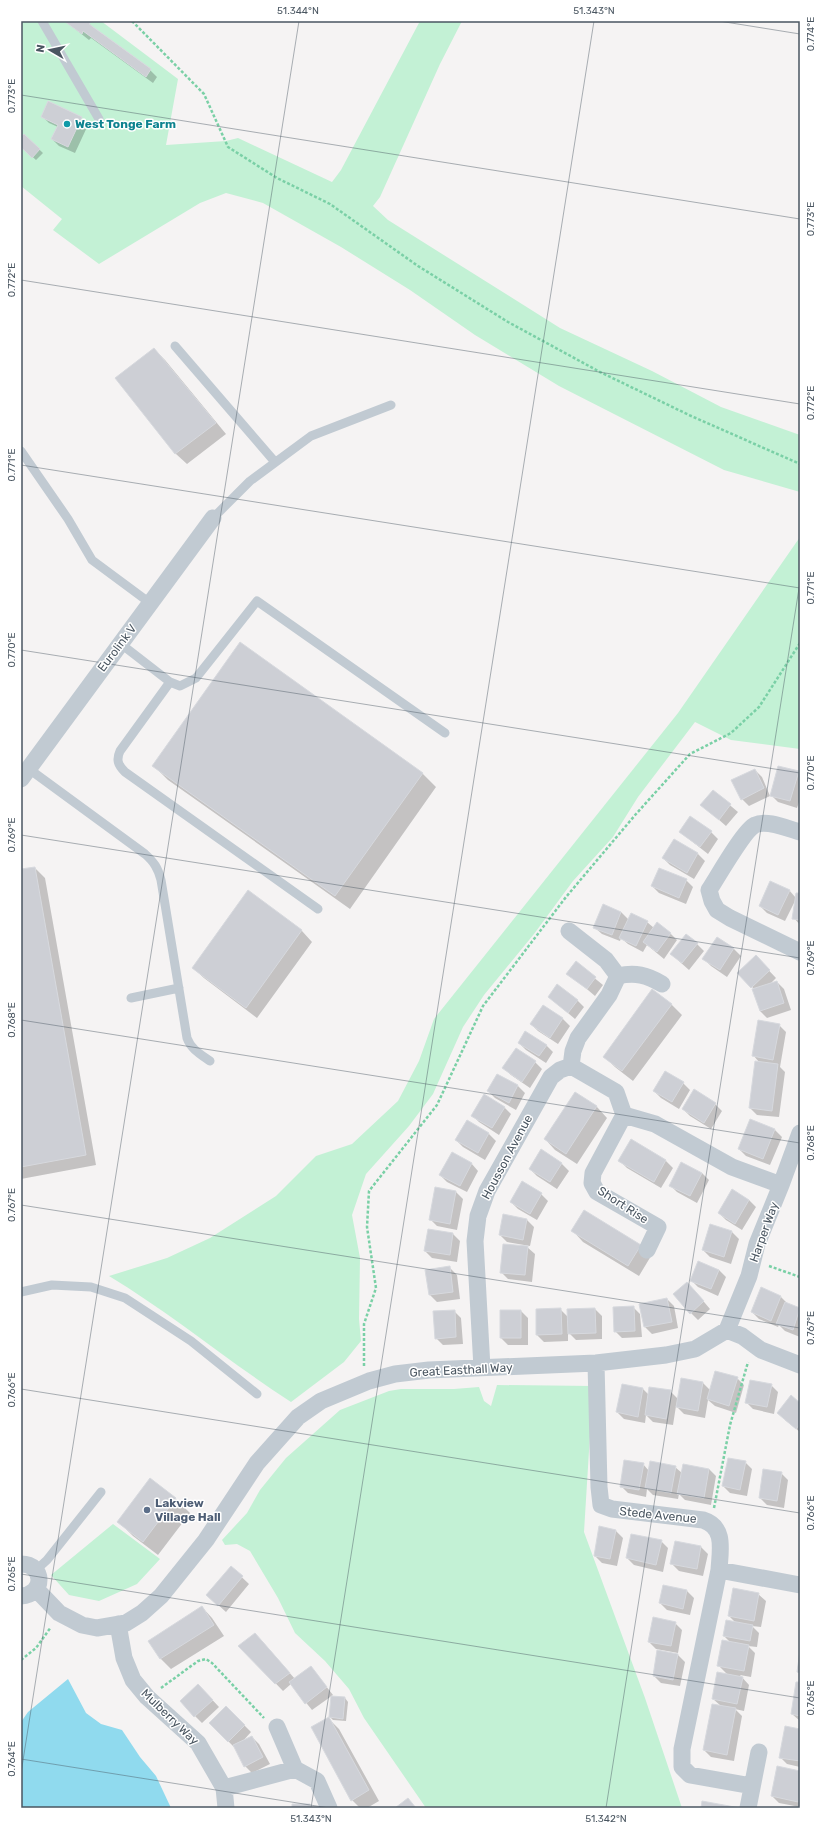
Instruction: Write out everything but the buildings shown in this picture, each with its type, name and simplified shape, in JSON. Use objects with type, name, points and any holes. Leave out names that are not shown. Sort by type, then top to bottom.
[{"type":"street","name":"Eurolink V","points":[[25,774],[212,518]]},
{"type":"street","points":[[800,832],[764,823],[754,825],[744,836],[709,890],[712,901],[717,910],[730,918],[800,952]]},
{"type":"street","points":[[569,931],[606,960],[618,976]]},
{"type":"street","points":[[662,984],[649,976],[628,973],[618,976],[609,995],[578,1038],[573,1051],[571,1066],[616,1092],[624,1115],[655,1124],[732,1167],[781,1185]]},
{"type":"street","name":"Housson Avenue","points":[[482,1368],[475,1241],[478,1216],[495,1175],[551,1077],[560,1070],[571,1066]]},
{"type":"street","name":"Short Rise","points":[[624,1115],[593,1173],[592,1183],[597,1192],[658,1227],[647,1250]]},
{"type":"street","name":"Harper Way","points":[[727,1330],[749,1276],[757,1244],[800,1133]]},
{"type":"street","points":[[727,1330],[742,1336],[761,1350],[800,1365]]},
{"type":"street","name":"Great Easthall Way","points":[[29,1593],[59,1613],[82,1625],[98,1628],[126,1623],[142,1613],[161,1596],[206,1540],[257,1463],[298,1417],[321,1401],[369,1381],[395,1374],[428,1370],[596,1363],[666,1355],[695,1349],[727,1330]]},
{"type":"street","name":"Stede Avenue","points":[[596,1363],[601,1505],[612,1510],[704,1520],[712,1522],[718,1531],[720,1545],[719,1570],[682,1749],[682,1767],[690,1774],[752,1786]]},
{"type":"street","points":[[28,1567],[39,1579],[29,1593]]},
{"type":"street","points":[[719,1570],[800,1585]]},
{"type":"street","name":"Mulberry Way","points":[[118,1624],[124,1658],[133,1680],[147,1697],[198,1743],[214,1767],[224,1788],[226,1808]]},
{"type":"street","points":[[277,1727],[295,1769],[317,1781],[329,1808]]},
{"type":"street","points":[[748,1808],[759,1752]]},
{"type":"street","points":[[224,1788],[295,1769]]},
{"type":"lane","points":[[42,21],[99,119]]},
{"type":"lane","points":[[174,346],[275,462]]},
{"type":"lane","points":[[212,518],[250,481],[311,436],[391,405]]},
{"type":"lane","points":[[21,451],[68,519],[92,560],[150,603]]},
{"type":"lane","points":[[121,644],[170,682],[180,686],[196,678],[257,601],[445,733]]},
{"type":"lane","points":[[170,682],[120,751],[117,758],[119,766],[131,777],[318,909]]},
{"type":"lane","points":[[25,774],[145,854],[154,862],[161,880],[189,1044],[195,1051],[210,1061]]},
{"type":"lane","points":[[131,998],[179,988]]},
{"type":"lane","points":[[21,1292],[52,1285],[91,1286],[125,1298],[191,1341],[257,1394]]},
{"type":"lane","points":[[28,1567],[47,1560],[101,1492]]},
{"type":"path","points":[[132,21],[204,94],[228,146],[278,178],[330,204],[418,266],[508,322],[600,372],[682,412],[800,464]]},
{"type":"path","points":[[364,1369],[364,1324],[376,1288],[367,1227],[369,1191],[437,1105],[483,1006],[566,897],[636,814],[690,754],[731,733],[759,707],[800,643]]},
{"type":"path","points":[[753,1260],[800,1277]]},
{"type":"path","points":[[712,1522],[730,1425],[746,1362],[754,1360],[761,1350]]},
{"type":"path","points":[[21,1660],[36,1648],[52,1626]]},
{"type":"path","points":[[147,1697],[198,1661],[206,1659],[212,1663],[270,1724],[277,1727]]},
{"type":"green space","points":[[21,21],[64,21],[82,33],[83,31],[146,76],[151,69],[89,24],[89,21],[101,21],[178,79],[166,145],[226,141],[238,138],[332,182],[341,170],[420,21],[462,21],[440,64],[380,197],[373,206],[388,220],[560,328],[652,371],[721,407],[800,435],[800,492],[724,470],[559,386],[475,335],[410,290],[341,247],[263,203],[226,193],[200,203],[99,264],[53,230],[62,219],[21,186],[21,147],[40,149],[24,134],[21,137]],"holes":[[[48,101],[82,117],[51,139],[58,125],[41,117]]]},
{"type":"green space","points":[[800,537],[800,749],[731,740],[695,722],[638,797],[613,837],[573,881],[534,934],[484,995],[463,1027],[433,1094],[409,1126],[366,1174],[352,1215],[360,1258],[359,1319],[361,1341],[344,1362],[291,1402],[245,1371],[155,1306],[109,1276],[167,1258],[210,1238],[276,1196],[316,1156],[352,1144],[398,1101],[419,1061],[434,1019],[678,713]]},
{"type":"green space","points":[[497,1385],[593,1386],[584,1532],[645,1698],[682,1808],[426,1808],[364,1718],[349,1689],[325,1661],[295,1633],[278,1598],[250,1551],[237,1544],[225,1545],[222,1540],[247,1513],[260,1490],[286,1458],[340,1410],[389,1391],[401,1389],[454,1389],[479,1387],[484,1401],[491,1406]]},
{"type":"green space","points":[[113,1524],[160,1559],[137,1584],[99,1601],[69,1595],[51,1575]]},
{"type":"water","points":[[68,1679],[86,1713],[101,1724],[122,1730],[140,1757],[156,1776],[171,1808],[21,1808],[21,1722],[28,1712]]},
{"type":"place","name":"West Tonge Farm","points":[[67,124]]},
{"type":"place","name":"Lakview Village Hall","points":[[147,1510]]}]
